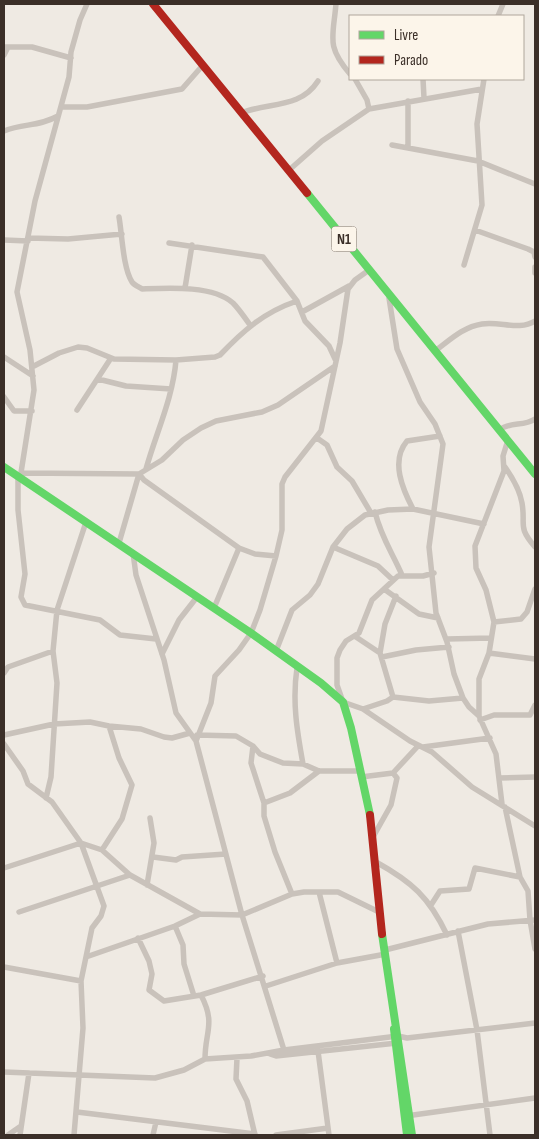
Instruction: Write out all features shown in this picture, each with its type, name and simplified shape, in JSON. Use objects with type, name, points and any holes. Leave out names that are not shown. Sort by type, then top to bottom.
[{"type":"main road","name":"N1","points":[[153,4],[535,474]]},
{"type":"main road","points":[[4,467],[251,633],[297,668],[321,683],[342,702],[346,709],[373,837],[379,912],[396,1040],[412,1135]]},
{"type":"main road","points":[[407,1135],[408,1116]]},
{"type":"street","points":[[87,4],[80,20],[71,58],[69,77],[35,201],[18,298],[30,350],[33,376],[32,411],[20,476],[18,510],[25,574],[21,597],[25,605],[100,620],[120,635],[156,639]]},
{"type":"street","points":[[336,4],[332,47],[338,59],[349,73]]},
{"type":"street","points":[[4,55],[6,47],[32,47],[71,58]]},
{"type":"street","points":[[61,107],[86,107],[182,89],[203,65]]},
{"type":"street","points":[[356,80],[367,100],[369,109]]},
{"type":"street","points":[[423,80],[424,98]]},
{"type":"street","points":[[464,265],[482,205],[478,161],[477,116],[484,80]]},
{"type":"street","points":[[241,113],[293,101],[312,90],[318,81]]},
{"type":"street","points":[[288,171],[322,141],[369,109],[482,89]]},
{"type":"street","points":[[408,101],[408,148]]},
{"type":"street","points":[[4,131],[40,125],[58,116]]},
{"type":"street","points":[[392,145],[478,161],[535,184]]},
{"type":"street","points":[[119,217],[132,282],[142,289],[185,288],[225,298],[232,303],[250,325]]},
{"type":"street","points":[[475,230],[528,249],[534,252],[535,257]]},
{"type":"street","points":[[4,240],[68,239],[122,234]]},
{"type":"street","points":[[169,243],[263,257],[297,301],[305,321],[329,346],[336,363]]},
{"type":"street","points":[[185,288],[192,245]]},
{"type":"street","points":[[535,267],[535,273]]},
{"type":"street","points":[[302,312],[349,286],[369,270]]},
{"type":"street","points":[[196,738],[211,703],[215,676],[239,650],[251,633],[260,610],[276,556],[283,513],[282,484],[285,476],[317,438],[324,423],[340,346],[349,286]]},
{"type":"street","points":[[389,294],[397,349],[420,402],[440,436],[443,451],[429,548],[434,573],[438,618],[447,639],[454,674],[464,698],[469,708],[480,718],[496,754],[503,805],[520,877],[528,891],[535,949]]},
{"type":"street","points":[[32,367],[59,353],[78,347],[87,348],[111,358],[176,360],[208,358],[220,355],[250,325],[278,308],[297,301]]},
{"type":"street","points":[[435,352],[470,326],[493,323],[524,326],[535,321]]},
{"type":"street","points":[[329,346],[340,346]]},
{"type":"street","points":[[77,410],[111,358]]},
{"type":"street","points":[[146,469],[171,389],[176,360]]},
{"type":"street","points":[[5,361],[33,376]]},
{"type":"street","points":[[20,476],[139,474],[162,460],[183,440],[201,428],[216,421],[262,412],[278,405],[336,363]]},
{"type":"street","points":[[98,379],[126,386],[171,389]]},
{"type":"street","points":[[4,397],[14,411],[32,411]]},
{"type":"street","points":[[499,430],[510,424],[526,424],[535,419]]},
{"type":"street","points":[[413,509],[402,487],[401,454],[407,441],[440,436]]},
{"type":"street","points":[[317,438],[328,445],[337,467],[352,481],[373,513],[382,537],[394,556],[402,574]]},
{"type":"street","points":[[480,718],[479,679],[488,653],[494,622],[486,590],[475,560],[475,546],[504,468],[504,456],[508,440]]},
{"type":"street","points":[[504,468],[511,476],[522,502],[522,527],[525,536],[535,547]]},
{"type":"street","points":[[139,474],[144,480],[168,495],[239,548],[255,554],[276,556]]},
{"type":"street","points":[[118,543],[139,474]]},
{"type":"street","points":[[276,651],[292,610],[314,590],[333,547],[356,521],[373,513],[413,509],[484,524]]},
{"type":"street","points":[[46,798],[51,777],[57,683],[53,651],[56,610],[86,522]]},
{"type":"street","points":[[333,547],[378,566],[393,580]]},
{"type":"street","points":[[214,608],[239,548]]},
{"type":"street","points":[[133,553],[136,575],[162,654],[176,713],[190,733],[196,738],[242,914],[266,986],[284,1050]]},
{"type":"street","points":[[434,573],[423,576],[402,574],[372,600],[360,634],[346,641],[337,658],[338,693],[342,702],[363,709],[441,759],[472,787],[535,826]]},
{"type":"street","points":[[384,589],[419,614],[438,618]]},
{"type":"street","points":[[494,622],[521,620],[527,612],[535,589]]},
{"type":"street","points":[[394,697],[381,655],[386,624],[396,596]]},
{"type":"street","points":[[162,654],[179,620],[197,597]]},
{"type":"street","points":[[356,637],[381,655],[449,647]]},
{"type":"street","points":[[447,639],[491,638]]},
{"type":"street","points":[[4,673],[8,667],[53,651]]},
{"type":"street","points":[[488,653],[535,659]]},
{"type":"street","points":[[297,668],[294,714],[303,764]]},
{"type":"street","points":[[363,709],[394,697],[429,701],[464,698]]},
{"type":"street","points":[[480,718],[494,715],[530,715],[535,705]]},
{"type":"street","points":[[4,735],[54,724],[90,722],[142,729],[172,738],[190,733]]},
{"type":"street","points":[[102,850],[122,819],[132,786],[118,758],[109,726]]},
{"type":"street","points":[[196,738],[236,736],[273,761],[303,764],[319,771],[360,774],[393,773],[420,746],[490,738]]},
{"type":"street","points":[[4,744],[23,771],[28,784],[55,806],[81,843],[104,906],[101,916],[92,928],[81,980],[83,1028],[74,1135]]},
{"type":"street","points":[[253,746],[251,763],[264,803],[264,816],[275,852],[292,894]]},
{"type":"street","points":[[264,803],[290,793],[319,771]]},
{"type":"street","points":[[373,837],[391,805],[397,778],[393,773]]},
{"type":"street","points":[[499,778],[535,777]]},
{"type":"street","points":[[147,886],[154,843],[150,818]]},
{"type":"street","points":[[4,868],[81,843],[102,850],[130,875],[200,914]]},
{"type":"street","points":[[153,856],[176,860],[226,854]]},
{"type":"street","points":[[376,862],[413,884],[431,905],[447,935]]},
{"type":"street","points":[[431,905],[440,891],[469,888],[475,868],[520,877]]},
{"type":"street","points":[[19,912],[130,875]]},
{"type":"street","points":[[319,892],[337,962]]},
{"type":"street","points":[[86,957],[175,926],[200,914],[242,914],[292,894],[338,892],[379,912]]},
{"type":"street","points":[[266,986],[337,962],[385,952],[458,931],[488,924],[532,920]]},
{"type":"street","points":[[175,926],[183,945],[184,964],[194,996]]},
{"type":"street","points":[[458,931],[477,1030],[490,1135]]},
{"type":"street","points":[[138,938],[149,961],[152,974],[149,990],[164,1001],[201,995],[262,976]]},
{"type":"street","points":[[4,967],[81,980]]},
{"type":"street","points":[[201,995],[210,1017],[210,1034],[205,1047],[205,1059]]},
{"type":"street","points":[[270,1054],[276,1056],[535,1023]]},
{"type":"street","points":[[4,1072],[156,1078],[184,1070],[205,1059],[236,1058],[270,1054],[284,1050],[396,1040]]},
{"type":"street","points":[[318,1051],[329,1135]]},
{"type":"street","points":[[77,1112],[220,1132],[255,1135],[248,1101],[236,1079],[236,1058]]},
{"type":"street","points":[[20,1135],[29,1073]]},
{"type":"street","points":[[408,1116],[535,1098]]},
{"type":"street","points":[[153,1135],[156,1122]]},
{"type":"street","points":[[8,1135],[20,1126]]},
{"type":"street","points":[[276,1135],[328,1128]]},
{"type":"traffic: fast","points":[[307,193],[535,474]]},
{"type":"traffic: fast","points":[[4,467],[251,633],[321,683],[343,702],[351,728],[370,815]]},
{"type":"traffic: fast","points":[[382,934],[412,1135]]},
{"type":"traffic: fast","points":[[394,1029],[407,1135]]},
{"type":"traffic: jam","points":[[153,4],[307,193]]},
{"type":"traffic: jam","points":[[370,815],[382,934]]}]
